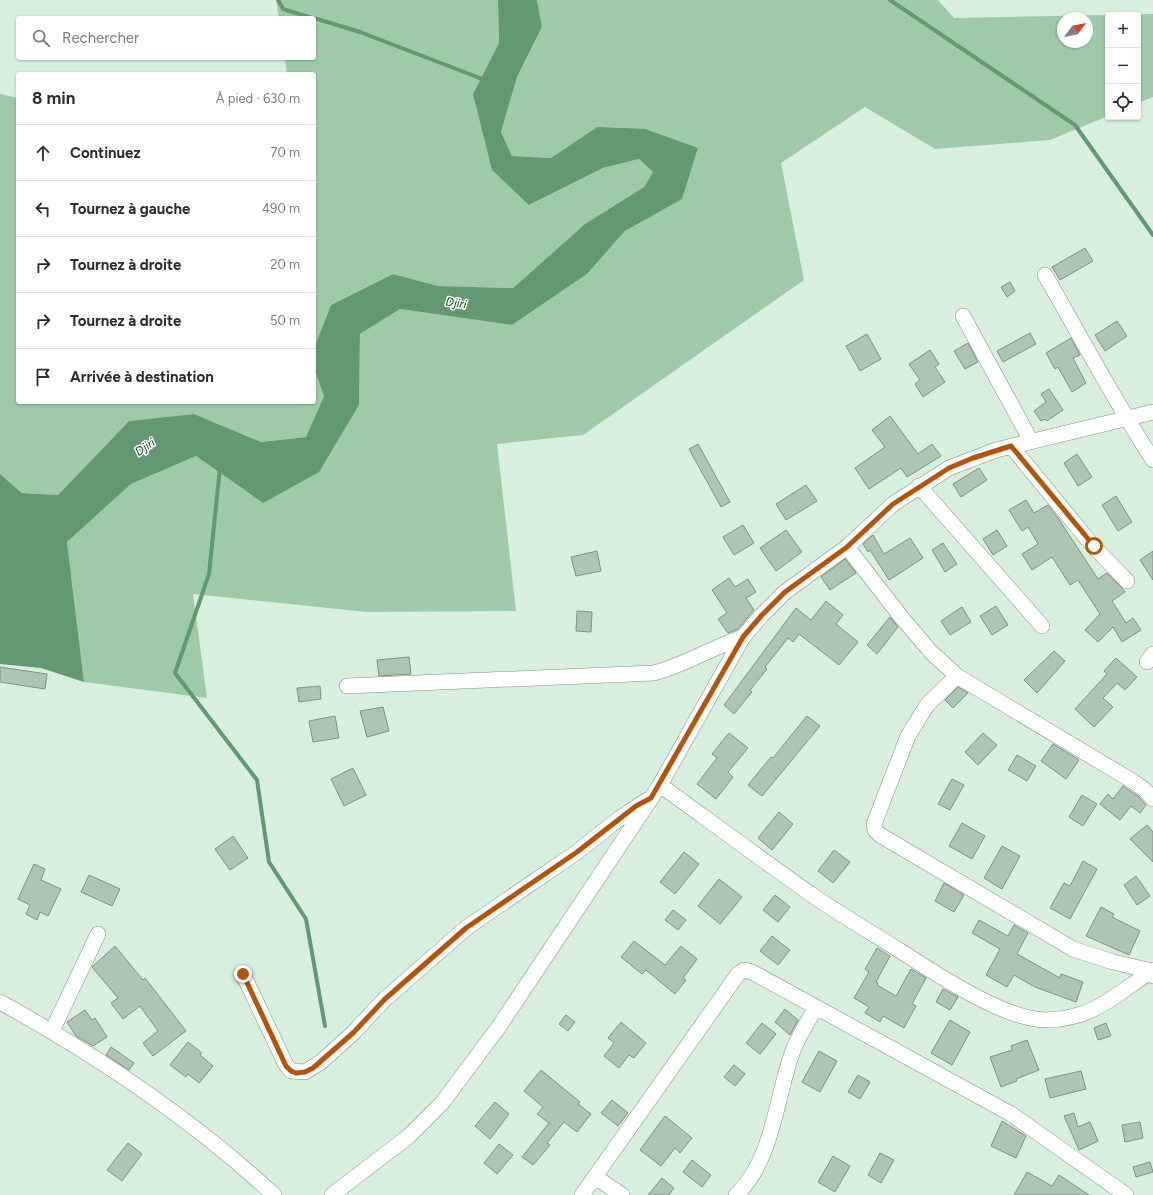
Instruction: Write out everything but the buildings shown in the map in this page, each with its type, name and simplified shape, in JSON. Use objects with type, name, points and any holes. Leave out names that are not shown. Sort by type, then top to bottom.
[{"type":"street","points":[[1044,275],[1101,371],[1126,418],[1153,460]]},
{"type":"street","points":[[963,316],[1030,441]]},
{"type":"street","points":[[332,1195],[349,1190],[409,1136],[442,1103],[498,1028],[660,785],[743,637],[785,592],[847,547],[893,504],[949,468],[973,458],[1011,446],[1153,412]]},
{"type":"street","points":[[1011,446],[1094,546],[1127,581]]},
{"type":"street","points":[[919,486],[1042,626]]},
{"type":"street","points":[[847,547],[912,630],[931,652],[957,676],[1042,729],[1134,782],[1145,790],[1153,800]]},
{"type":"street","points":[[347,686],[654,673],[670,669],[722,644],[743,637]]},
{"type":"street","points":[[957,676],[927,705],[908,736],[874,824],[875,830],[880,835],[1073,949],[1152,973]]},
{"type":"street","points":[[660,785],[814,896],[950,982],[1019,1015],[1043,1020],[1081,1016],[1115,997],[1152,973]]},
{"type":"street","points":[[243,974],[286,1066],[291,1071],[305,1072],[321,1062],[353,1033],[385,999],[466,928],[577,852],[636,806],[651,798]]},
{"type":"street","points":[[52,1031],[98,934]]},
{"type":"street","points":[[582,1195],[738,974],[744,970],[752,972],[1011,1114],[1126,1195]]},
{"type":"street","points":[[0,1002],[52,1031],[160,1103],[242,1166],[274,1195]]},
{"type":"street","points":[[736,1195],[745,1187],[754,1172],[774,1117],[794,1047],[816,1007]]},
{"type":"street","points":[[594,1177],[622,1195]]},
{"type":"shaded area","points":[[276,0],[498,0],[499,43],[473,94],[529,205],[603,168],[639,159],[653,172],[644,187],[585,224],[513,288],[438,286],[393,274],[331,305],[316,343],[316,72],[287,72],[285,60],[316,60],[316,16],[279,16]]},
{"type":"shaded area","points":[[537,0],[938,0],[954,18],[1057,16],[1057,48],[1093,48],[1093,15],[1105,15],[1105,117],[1050,140],[935,149],[865,107],[781,163],[804,280],[583,435],[497,444],[516,611],[367,612],[193,594],[207,698],[84,682],[67,542],[131,484],[196,456],[263,503],[359,405],[360,334],[400,309],[512,325],[587,274],[625,231],[682,198],[698,148],[597,127],[551,158],[512,156],[501,132],[517,77],[542,27]]},
{"type":"shaded area","points":[[1141,14],[1153,14],[1153,97],[1141,102]]},
{"type":"shaded area","points":[[0,94],[16,98],[16,404],[316,404],[316,374],[324,396],[306,437],[261,442],[194,414],[129,421],[58,495],[22,493],[0,474]]},
{"type":"water","name":"Djiri","points":[[498,0],[537,0],[542,27],[517,77],[501,132],[512,156],[551,158],[597,127],[645,129],[698,148],[682,199],[625,231],[587,274],[512,325],[400,309],[360,334],[359,405],[319,472],[263,503],[196,456],[131,484],[67,542],[84,682],[41,668],[0,664],[0,474],[22,493],[58,495],[129,421],[194,414],[261,442],[306,437],[324,396],[316,374],[316,343],[331,305],[393,274],[438,286],[513,288],[585,224],[644,187],[653,172],[639,159],[603,168],[529,205],[492,170],[473,94],[499,43]]},
{"type":"waterway","points":[[278,0],[283,9],[306,16]]},
{"type":"waterway","points":[[890,0],[1075,125],[1153,235]]},
{"type":"waterway","points":[[316,19],[360,32],[485,80]]},
{"type":"waterway","points":[[220,468],[209,574],[175,673],[257,780],[269,862],[306,919],[325,1026]]},
{"type":"route","points":[[243,974],[286,1066],[291,1071],[296,1073],[305,1072],[313,1068],[353,1033],[385,999],[466,928],[522,888],[577,852],[636,806],[651,798],[660,785],[743,637],[762,615],[785,592],[847,547],[893,504],[949,468],[973,458],[1011,446],[1094,546]]}]
